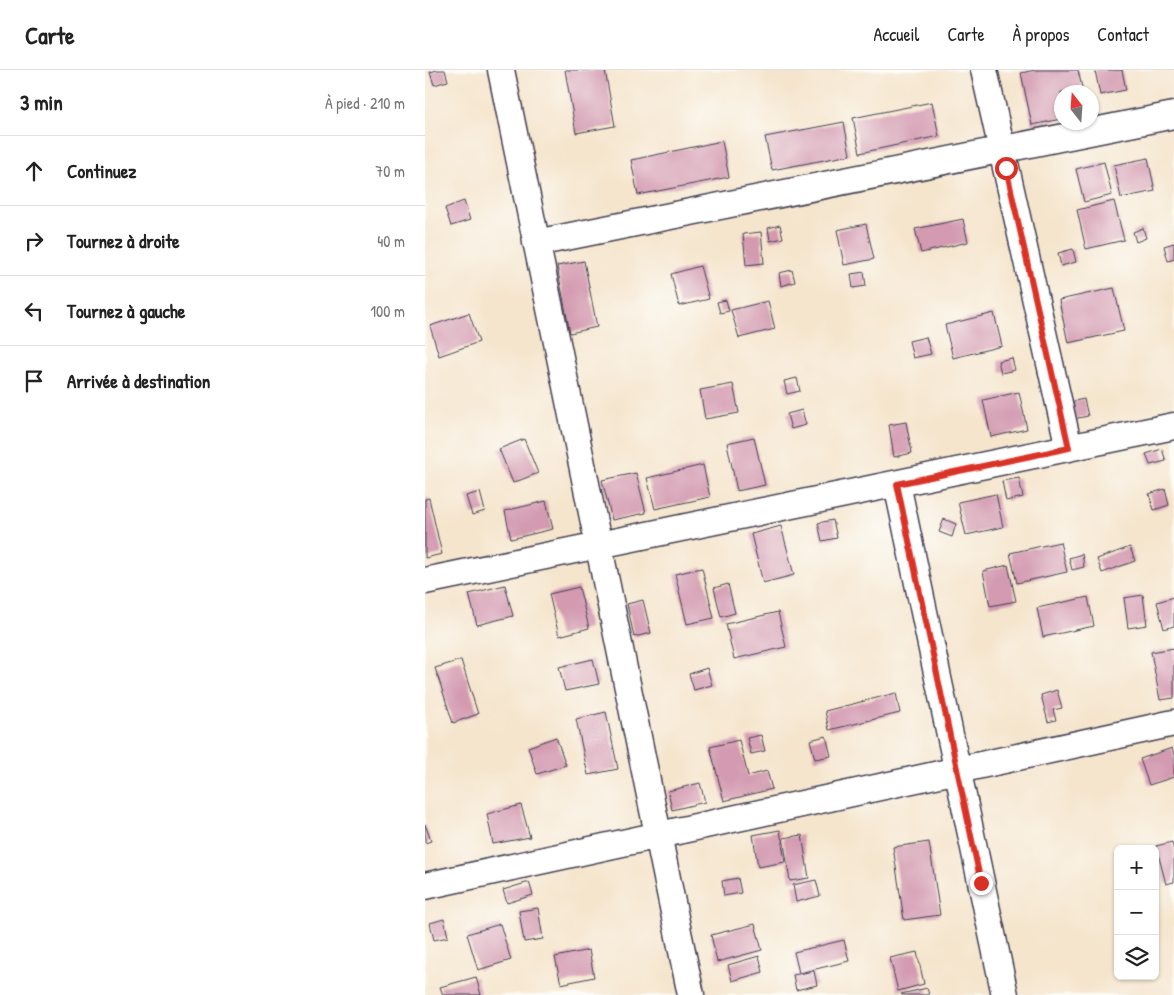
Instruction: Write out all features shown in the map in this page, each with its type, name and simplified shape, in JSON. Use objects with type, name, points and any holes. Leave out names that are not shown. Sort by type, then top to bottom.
[{"type":"street","points":[[501,70],[691,995]]},
{"type":"street","points":[[984,70],[1069,448]]},
{"type":"street","points":[[536,243],[1174,115]]},
{"type":"street","points":[[425,581],[1174,426]]},
{"type":"street","points":[[897,484],[1005,995]]},
{"type":"street","points":[[425,886],[1174,723]]},
{"type":"building","points":[[445,70],[448,81],[434,85],[430,72]]},
{"type":"building","points":[[565,70],[605,70],[615,126],[576,133]]},
{"type":"building","points":[[1035,70],[1078,70],[1081,85],[1054,85],[1054,120],[1032,125],[1021,73]]},
{"type":"building","points":[[1095,70],[1122,70],[1126,90],[1100,95]]},
{"type":"building","points":[[932,102],[939,136],[860,153],[853,118]]},
{"type":"building","points":[[844,122],[850,155],[772,170],[765,137]]},
{"type":"building","points":[[722,141],[729,177],[638,195],[631,160]]},
{"type":"building","points":[[1148,158],[1155,191],[1121,198],[1114,165]]},
{"type":"building","points":[[1104,162],[1112,195],[1084,202],[1076,169]]},
{"type":"building","points":[[464,201],[470,220],[451,226],[445,208]]},
{"type":"building","points":[[1114,201],[1124,240],[1086,249],[1077,210]]},
{"type":"building","points":[[963,219],[968,242],[921,253],[915,229]]},
{"type":"building","points":[[866,224],[874,259],[844,265],[837,230]]},
{"type":"building","points":[[780,225],[783,238],[770,241],[768,228]]},
{"type":"building","points":[[1143,228],[1146,238],[1136,242],[1133,232]]},
{"type":"building","points":[[761,232],[764,263],[746,265],[743,234]]},
{"type":"building","points":[[1174,243],[1174,259],[1168,261],[1164,246]]},
{"type":"building","points":[[1073,249],[1076,262],[1061,266],[1058,253]]},
{"type":"building","points":[[584,261],[597,327],[570,333],[557,266]]},
{"type":"building","points":[[700,266],[709,299],[679,306],[671,274]]},
{"type":"building","points":[[792,270],[795,282],[781,286],[779,273]]},
{"type":"building","points":[[864,272],[866,286],[853,288],[851,274]]},
{"type":"building","points":[[1114,288],[1124,331],[1068,343],[1059,300]]},
{"type":"building","points":[[726,300],[729,311],[720,313],[717,302]]},
{"type":"building","points":[[768,301],[775,329],[739,338],[731,310]]},
{"type":"building","points":[[469,313],[479,342],[439,356],[430,326]]},
{"type":"building","points":[[994,313],[1002,346],[953,358],[945,325]]},
{"type":"building","points":[[926,337],[931,354],[913,358],[909,341]]},
{"type":"building","points":[[1012,358],[1015,370],[1001,373],[998,361]]},
{"type":"building","points":[[797,378],[800,391],[787,394],[784,381]]},
{"type":"building","points":[[733,384],[739,413],[705,419],[700,390]]},
{"type":"building","points":[[1019,392],[1027,429],[991,437],[983,400]]},
{"type":"building","points":[[1084,399],[1088,416],[1068,420],[1065,403]]},
{"type":"building","points":[[802,410],[806,425],[791,429],[787,414]]},
{"type":"building","points":[[906,422],[912,453],[894,457],[889,425]]},
{"type":"building","points":[[754,437],[765,485],[737,491],[727,443]]},
{"type":"building","points":[[524,439],[538,473],[513,483],[499,449]]},
{"type":"building","points":[[1162,449],[1166,461],[1150,465],[1146,454]]},
{"type":"building","points":[[703,465],[710,497],[655,509],[647,478]]},
{"type":"building","points":[[636,473],[646,513],[612,520],[602,480]]},
{"type":"building","points":[[1019,478],[1023,497],[1006,501],[1002,481]]},
{"type":"building","points":[[1165,489],[1169,505],[1154,510],[1149,494]]},
{"type":"building","points":[[480,492],[485,511],[472,515],[466,496]]},
{"type":"building","points":[[996,494],[1003,527],[966,535],[958,502]]},
{"type":"building","points":[[429,498],[442,554],[425,558],[425,499]]},
{"type":"building","points":[[546,501],[553,529],[511,539],[505,511]]},
{"type":"building","points":[[944,519],[956,524],[952,537],[939,532]]},
{"type":"building","points":[[833,520],[837,538],[822,541],[818,523]]},
{"type":"building","points":[[781,526],[794,575],[763,583],[751,534]]},
{"type":"building","points":[[1060,542],[1067,572],[1017,583],[1010,553]]},
{"type":"building","points":[[1130,547],[1135,561],[1102,573],[1097,559]]},
{"type":"building","points":[[1082,554],[1084,567],[1072,570],[1069,558]]},
{"type":"building","points":[[1008,565],[1016,601],[990,606],[983,571]]},
{"type":"building","points":[[702,568],[714,618],[687,624],[675,574]]},
{"type":"building","points":[[728,584],[735,613],[721,617],[714,588]]},
{"type":"building","points":[[505,585],[513,616],[477,625],[469,594]]},
{"type":"building","points":[[579,587],[589,628],[559,636],[549,594]]},
{"type":"building","points":[[1143,595],[1147,625],[1128,628],[1124,598]]},
{"type":"building","points":[[1088,597],[1094,626],[1043,637],[1037,608]]},
{"type":"building","points":[[1174,597],[1174,626],[1164,629],[1157,602]]},
{"type":"building","points":[[643,600],[651,633],[634,637],[627,604]]},
{"type":"building","points":[[778,612],[786,647],[734,659],[726,624]]},
{"type":"building","points":[[1174,648],[1174,698],[1160,700],[1151,652]]},
{"type":"building","points":[[593,659],[599,684],[565,691],[559,667]]},
{"type":"building","points":[[461,660],[478,714],[453,723],[435,668]]},
{"type":"building","points":[[707,668],[712,685],[694,690],[689,674]]},
{"type":"building","points":[[1057,690],[1062,708],[1053,710],[1056,720],[1048,722],[1041,695]]},
{"type":"building","points":[[896,693],[900,713],[829,730],[825,711]]},
{"type":"building","points":[[606,712],[618,769],[588,775],[576,719]]},
{"type":"building","points":[[761,735],[765,751],[751,754],[747,738]]},
{"type":"building","points":[[826,736],[831,756],[815,759],[810,740]]},
{"type":"building","points":[[556,737],[566,765],[537,774],[528,747]]},
{"type":"building","points":[[739,740],[748,776],[767,771],[772,789],[724,801],[710,747]]},
{"type":"building","points":[[1172,748],[1174,755],[1174,777],[1149,785],[1140,759]]},
{"type":"building","points":[[700,783],[705,802],[672,810],[668,791]]},
{"type":"building","points":[[521,805],[530,837],[493,844],[487,814]]},
{"type":"building","points":[[425,824],[431,841],[425,843]]},
{"type":"building","points":[[780,830],[785,862],[758,867],[753,835]]},
{"type":"building","points":[[802,835],[809,878],[790,881],[783,838]]},
{"type":"building","points":[[929,842],[940,915],[904,920],[893,847]]},
{"type":"building","points":[[1172,842],[1174,851],[1174,882],[1166,884],[1159,857],[1159,845]]},
{"type":"building","points":[[738,878],[741,893],[724,896],[722,881]]},
{"type":"building","points":[[816,880],[820,896],[796,902],[793,885]]},
{"type":"building","points":[[529,882],[533,895],[507,903],[503,890]]},
{"type":"building","points":[[538,908],[543,939],[524,942],[519,911]]},
{"type":"building","points":[[444,919],[448,937],[434,940],[430,923]]},
{"type":"building","points":[[500,924],[511,960],[478,970],[467,934]]},
{"type":"building","points":[[755,924],[762,950],[717,962],[711,935]]},
{"type":"building","points":[[844,940],[849,961],[799,973],[794,952]]},
{"type":"building","points":[[589,950],[594,977],[561,984],[555,957]]},
{"type":"building","points":[[917,952],[924,984],[898,991],[890,958]]},
{"type":"building","points":[[759,956],[763,972],[732,981],[728,965]]},
{"type":"building","points":[[814,971],[817,985],[796,990],[793,975]]},
{"type":"building","points":[[476,977],[481,995],[443,995],[440,987]]},
{"type":"building","points":[[927,988],[929,995],[901,994]]},
{"type":"route","points":[[981,883],[897,484],[1069,448],[1006,168]]}]
